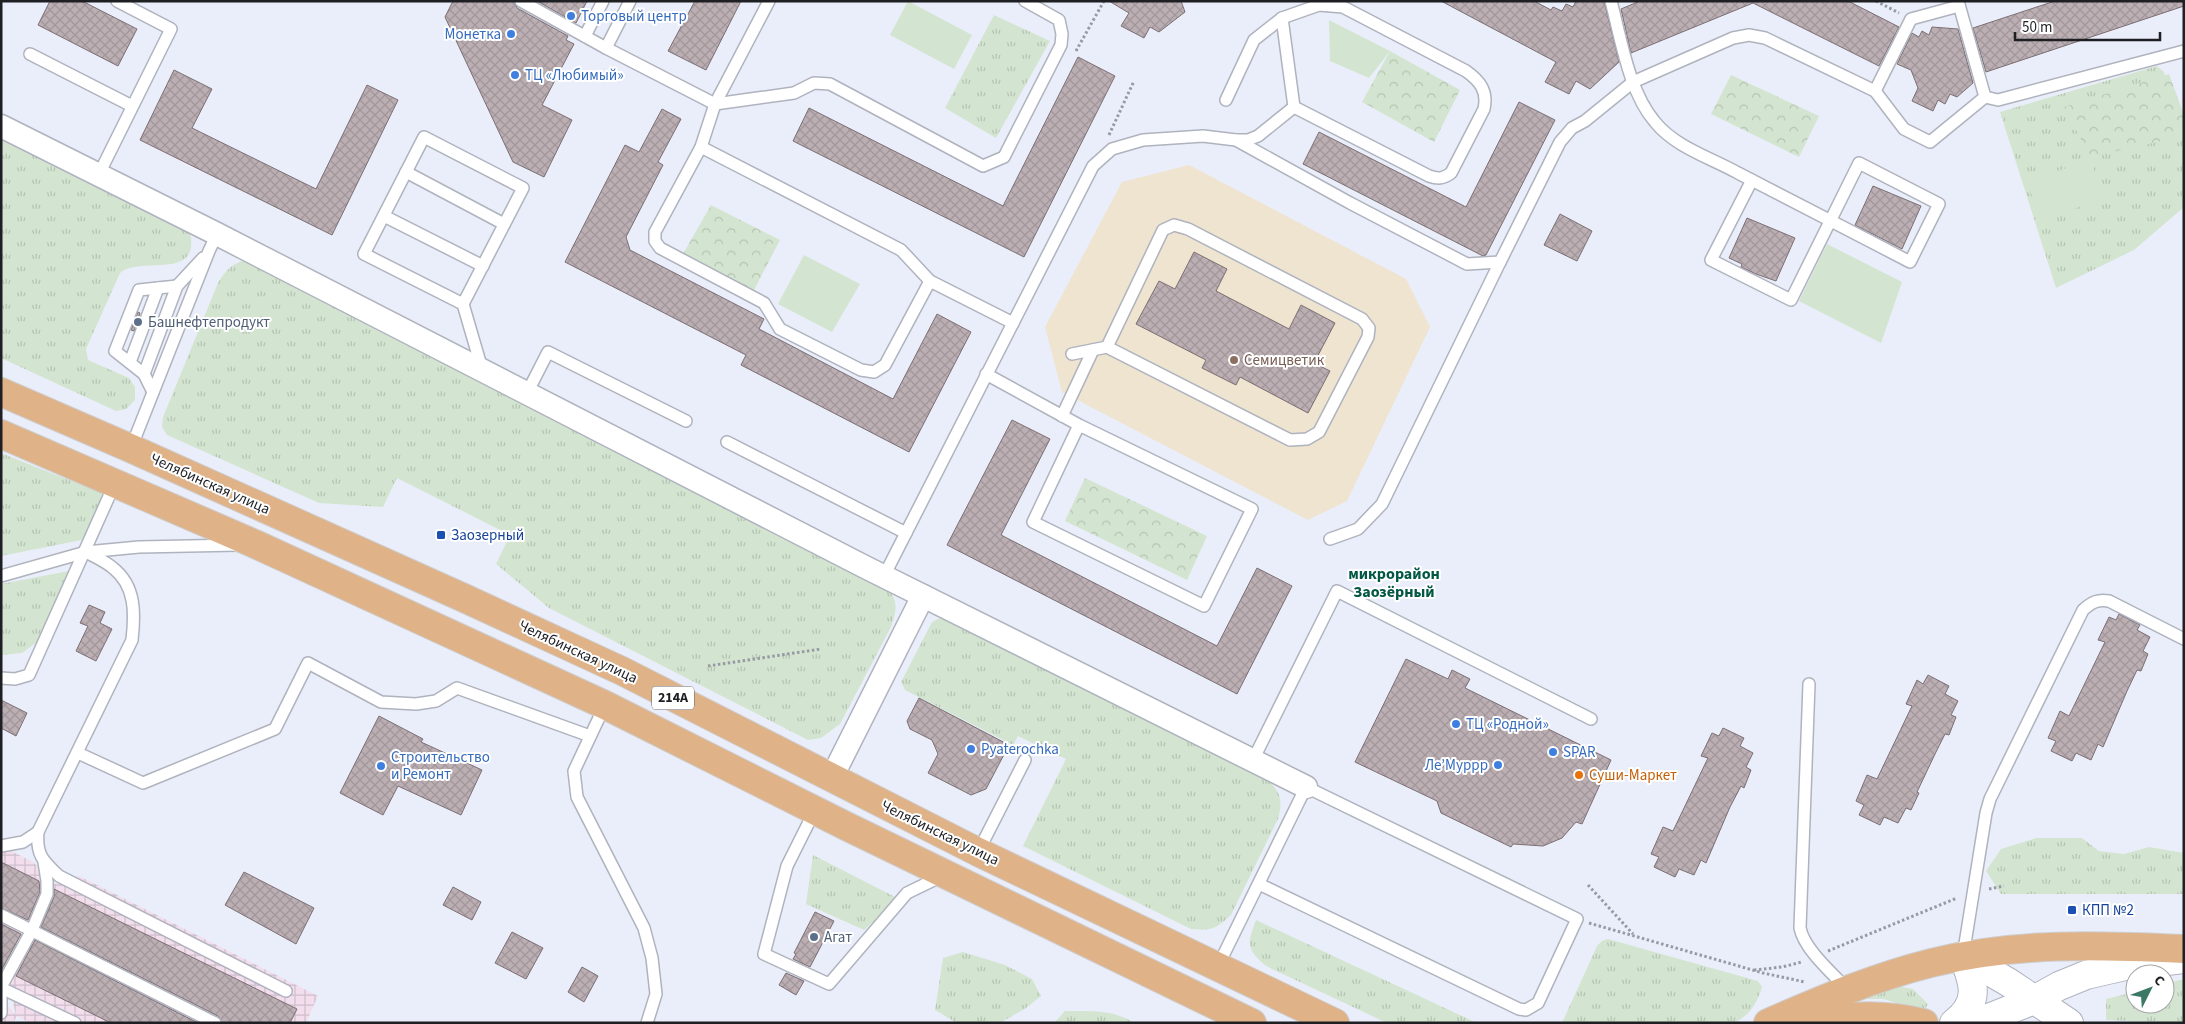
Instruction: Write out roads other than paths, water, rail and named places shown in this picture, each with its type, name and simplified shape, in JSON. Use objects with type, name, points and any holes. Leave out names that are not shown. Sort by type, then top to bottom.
[{"type":"main road","name":"Челябинская улица","points":[[1,392],[464,598],[622,671],[978,852],[1335,1023]]},
{"type":"main road","points":[[1,434],[255,544],[606,705],[946,875],[1252,1023]]},
{"type":"main road","points":[[115,483],[130,448]]},
{"type":"main road","points":[[448,632],[464,598]]},
{"type":"main road","points":[[606,705],[622,671]]},
{"type":"main road","points":[[815,810],[832,779]]},
{"type":"main road","points":[[1768,1023],[1847,990],[1930,963],[1963,956],[1989,952],[2099,945],[2184,949]]},
{"type":"main road","points":[[1811,1023],[1860,1015],[1924,1023]]},
{"type":"street","points":[[1,126],[98,174],[213,242],[482,370],[923,596],[1306,787]]},
{"type":"street","points":[[832,779],[923,596]]},
{"type":"street","points":[[1963,956],[2069,1023]]},
{"type":"street","points":[[1954,1023],[1968,1009],[1972,998],[1973,985],[1963,956]]},
{"type":"street","points":[[1976,1023],[2034,1000],[2059,986],[2086,976],[2125,966],[2184,959]]},
{"type":"lane","points":[[98,174],[171,29],[117,1]]},
{"type":"lane","points":[[521,1],[606,48],[715,104],[794,94],[814,83],[830,84],[984,166],[1004,157],[1061,46],[1062,34],[1058,20],[1025,1]]},
{"type":"lane","points":[[585,36],[603,1]]},
{"type":"lane","points":[[606,48],[630,1]]},
{"type":"lane","points":[[769,1],[715,104],[701,147],[655,232],[655,241],[660,248],[764,303],[780,329],[861,370],[874,372],[892,356],[930,281]]},
{"type":"lane","points":[[1611,1],[1633,82],[1655,122],[1679,143],[1752,180],[1831,221],[1910,262],[1939,204],[1858,163],[1831,221],[1791,300],[1711,260],[1752,180]]},
{"type":"lane","points":[[1875,91],[1911,19],[1956,3],[1985,97]]},
{"type":"lane","points":[[1226,100],[1254,40],[1282,18],[1319,5],[1343,7],[1466,71],[1476,78],[1481,85],[1486,101],[1451,173],[1445,177],[1437,178],[1428,176],[1294,107]]},
{"type":"lane","points":[[1282,18],[1294,107]]},
{"type":"lane","points":[[1330,539],[1358,529],[1382,504],[1560,142],[1572,128],[1585,121],[1633,82],[1733,38],[1749,35],[1765,38],[1875,91],[1904,129],[1930,142],[1985,97]]},
{"type":"lane","points":[[1985,97],[1998,100],[2184,51]]},
{"type":"lane","points":[[30,54],[132,106]]},
{"type":"lane","points":[[884,576],[1093,166],[1112,150],[1143,140],[1203,136],[1248,140],[1258,136],[1294,107]]},
{"type":"lane","points":[[463,304],[364,254],[424,137],[523,188],[463,304],[482,370]]},
{"type":"lane","points":[[1236,140],[1350,203],[1467,264],[1500,262]]},
{"type":"lane","points":[[701,147],[901,250],[930,281],[1013,323]]},
{"type":"lane","points":[[406,172],[504,224]]},
{"type":"lane","points":[[384,216],[483,266]]},
{"type":"lane","points":[[1072,354],[1107,347],[1290,440],[1308,439],[1319,432],[1368,337],[1369,328],[1362,319],[1188,229],[1174,225],[1163,230],[1107,347]]},
{"type":"lane","points":[[144,374],[177,286],[213,242]]},
{"type":"lane","points":[[130,448],[213,242]]},
{"type":"lane","points":[[154,392],[144,374],[115,351],[139,290],[177,286]]},
{"type":"lane","points":[[130,362],[158,288]]},
{"type":"lane","points":[[1062,416],[1093,350]]},
{"type":"lane","points":[[527,393],[548,352],[686,421]]},
{"type":"lane","points":[[986,374],[1079,425],[1252,509],[1204,606],[1033,522],[1079,425]]},
{"type":"lane","points":[[727,442],[906,533]]},
{"type":"lane","points":[[1,678],[15,679],[29,675],[86,552],[115,483]]},
{"type":"lane","points":[[1,576],[86,552],[255,544]]},
{"type":"lane","points":[[1,1013],[1,988],[32,930],[47,894],[44,862],[37,848],[38,832],[132,640],[135,615],[133,598],[114,568],[86,552]]},
{"type":"lane","points":[[1252,760],[1337,591],[1591,719]]},
{"type":"lane","points":[[1963,956],[1990,798],[2083,610],[2091,603],[2100,600],[2110,602],[2184,639]]},
{"type":"lane","points":[[78,753],[143,783],[275,729],[308,663],[381,702],[416,704],[436,701],[457,688],[590,736]]},
{"type":"lane","points":[[1809,684],[1801,937],[1847,990]]},
{"type":"lane","points":[[606,705],[574,771],[577,797],[644,928],[652,958],[656,994],[647,1023]]},
{"type":"lane","points":[[978,852],[1025,760]]},
{"type":"lane","points":[[1218,966],[1306,787],[1577,919],[1538,1003],[1526,1010],[1520,1009],[1259,884]]},
{"type":"lane","points":[[815,810],[788,866],[764,954],[828,984],[907,893],[946,875]]},
{"type":"lane","points":[[1,846],[23,842],[38,832]]},
{"type":"lane","points":[[44,862],[59,876],[286,991]]},
{"type":"lane","points":[[1,915],[215,1023]]},
{"type":"lane","points":[[1,988],[75,1023]]},
{"type":"place","name":"Торговый центр","points":[[571,16]]},
{"type":"place","name":"Монетка","points":[[511,34]]},
{"type":"place","name":"ТЦ «Любимый»","points":[[515,75]]},
{"type":"place","name":"Башнефтепродукт","points":[[138,322]]},
{"type":"place","name":"Семицветик","points":[[1234,360]]},
{"type":"place","name":"Заозерный","points":[[441,535]]},
{"type":"place","name":"ТЦ «Родной»","points":[[1456,724]]},
{"type":"place","name":"Pyaterochka","points":[[971,749]]},
{"type":"place","name":"SPAR","points":[[1553,752]]},
{"type":"place","name":"Ле’Муррр","points":[[1498,765]]},
{"type":"place","name":"Строительство и Ремонт","points":[[381,766]]},
{"type":"place","name":"Суши-Маркет","points":[[1579,775]]},
{"type":"place","name":"КПП №2","points":[[2072,910]]},
{"type":"place","name":"Агат","points":[[814,937]]},
{"type":"district","name":"микрорайон Заозёрный","points":[[1394,583]]}]
